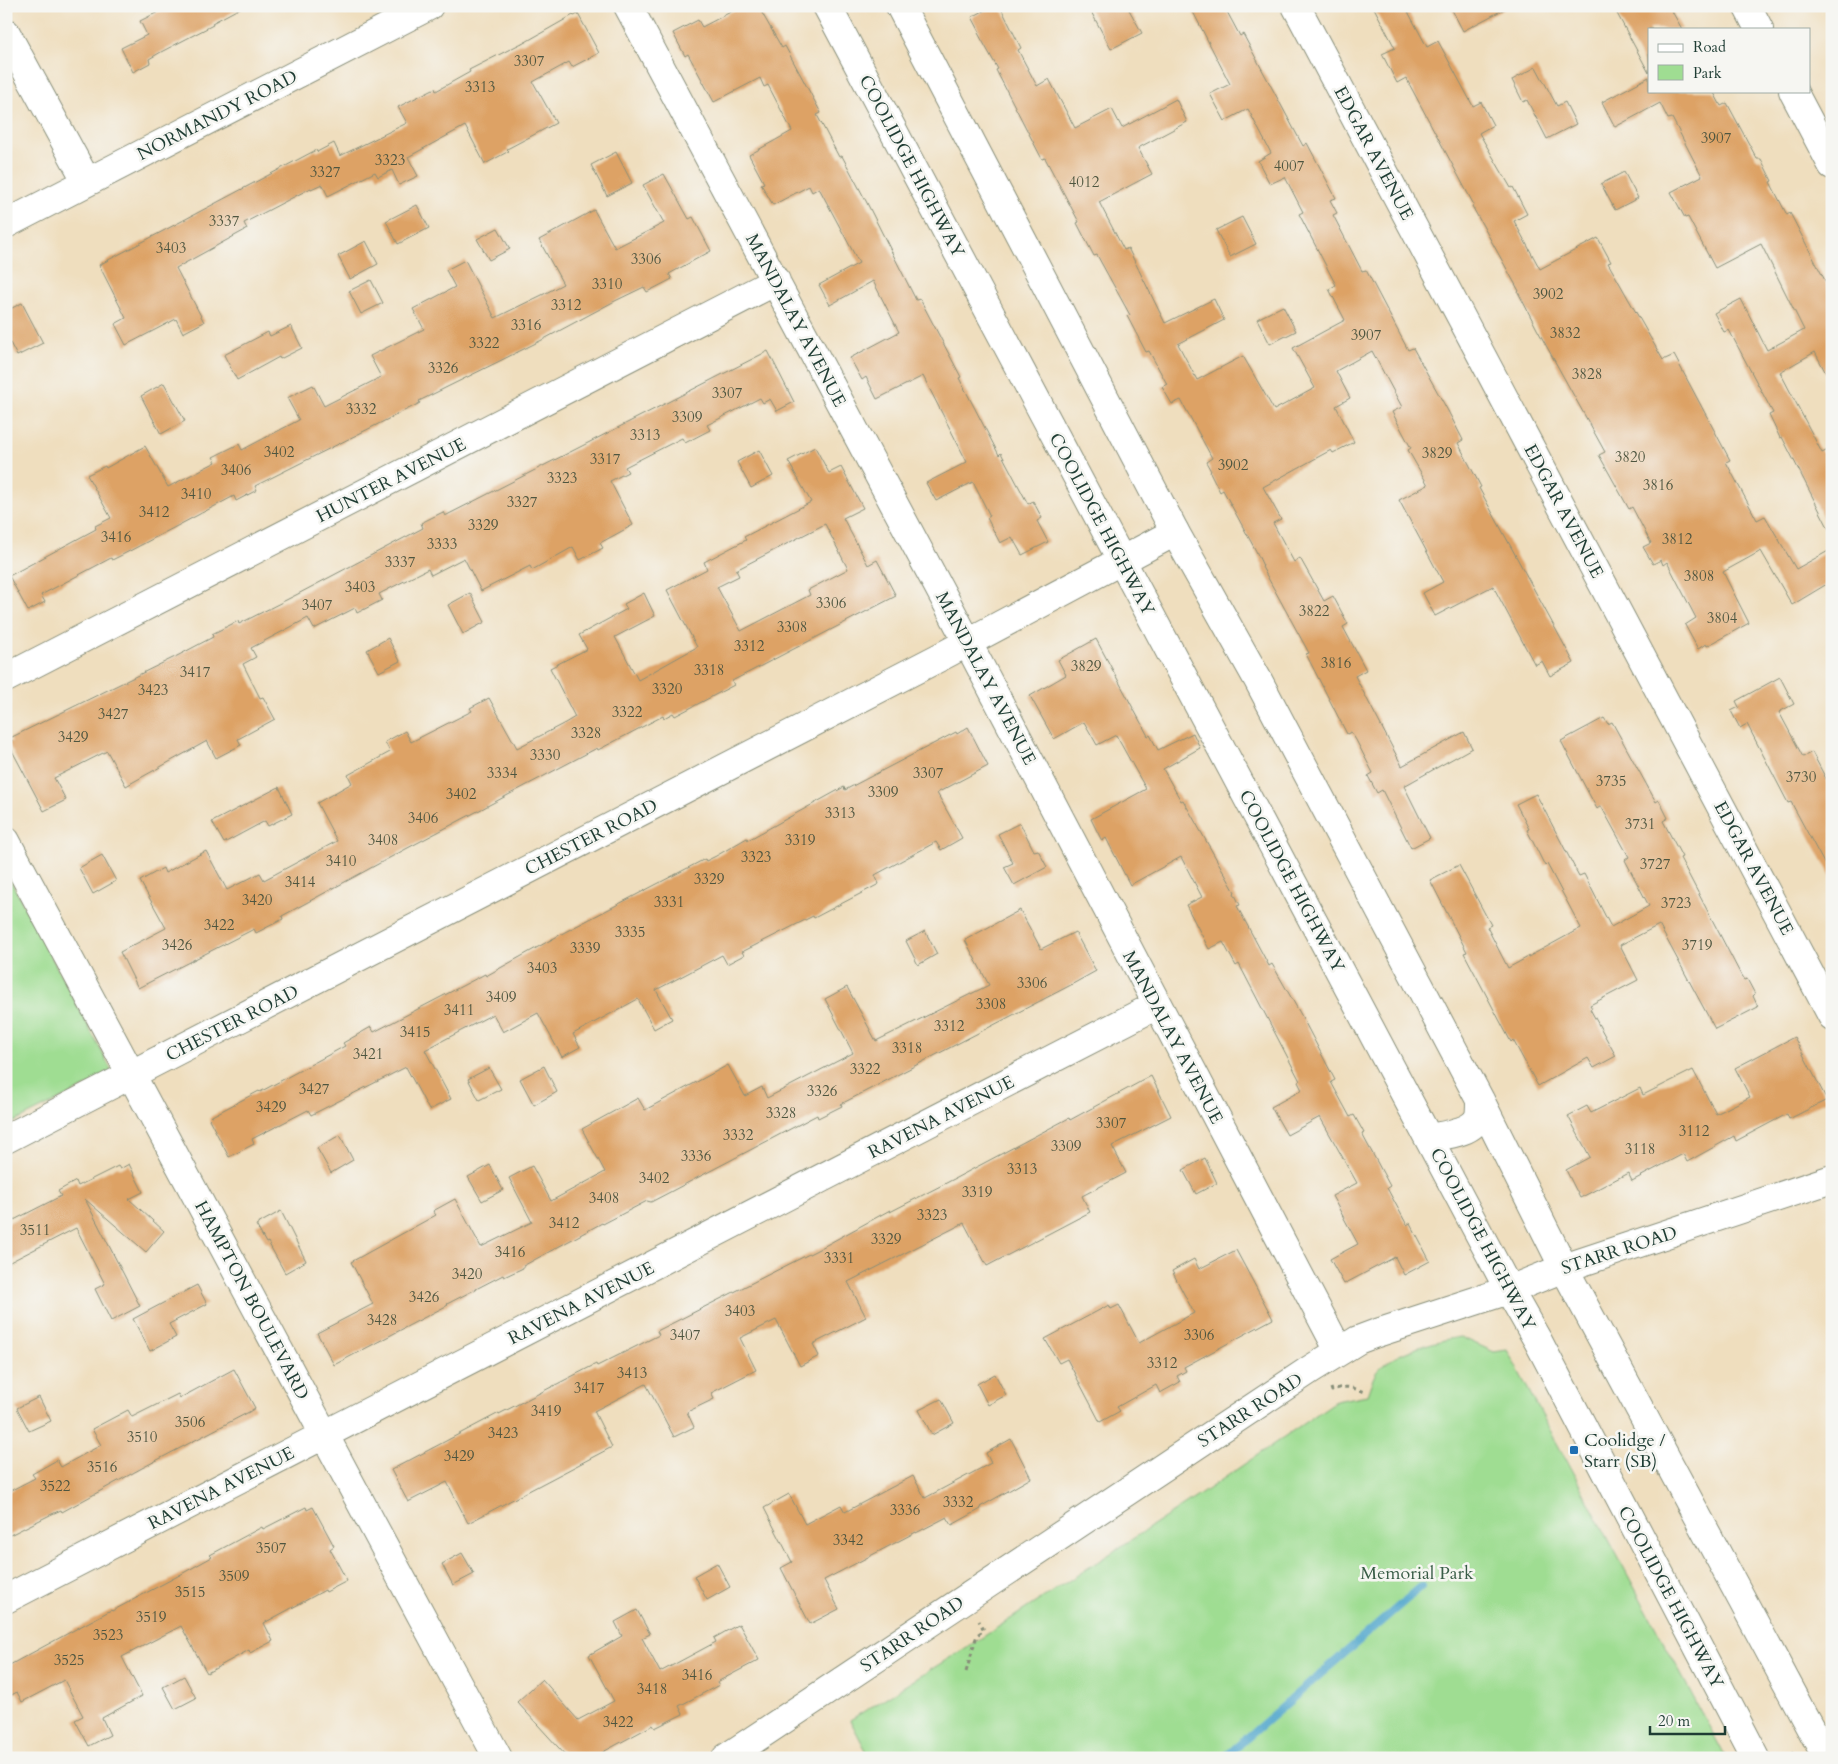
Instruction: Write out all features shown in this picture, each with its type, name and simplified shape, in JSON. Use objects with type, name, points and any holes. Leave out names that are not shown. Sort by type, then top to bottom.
[{"type":"street","name":"MANDALAY AVENUE","points":[[628,6],[967,642],[1156,1006],[1339,1351]]},
{"type":"street","name":"COOLIDGE HIGHWAY","points":[[827,6],[1509,1290],[1538,1341],[1756,1758]]},
{"type":"street","points":[[900,6],[1175,532],[1258,680],[1480,1100],[1564,1268],[1827,1758]]},
{"type":"street","name":"EDGAR AVENUE","points":[[1296,6],[1832,1016]]},
{"type":"street","points":[[1747,6],[1758,28]]},
{"type":"street","name":"NORMANDY ROAD","points":[[6,224],[424,7]]},
{"type":"street","points":[[6,33],[87,182]]},
{"type":"street","points":[[1794,92],[1832,165]]},
{"type":"street","name":"HUNTER AVENUE","points":[[6,678],[776,281]]},
{"type":"street","name":"CHESTER ROAD","points":[[6,1139],[967,642],[1175,532]]},
{"type":"street","name":"HAMPTON BOULEVARD","points":[[6,841],[498,1758]]},
{"type":"street","name":"RAVENA AVENUE","points":[[6,1599],[1156,1006]]},
{"type":"street","points":[[1429,1138],[1457,1132],[1470,1126],[1479,1116],[1480,1100]]},
{"type":"street","name":"STARR ROAD","points":[[726,1758],[1339,1351],[1374,1334],[1509,1290],[1564,1268],[1832,1179]]},
{"type":"path","points":[[965,1599],[984,1630],[977,1635],[966,1672]]},
{"type":"green space","points":[[6,872],[113,1073],[6,1126]]},
{"type":"green space","name":"Memorial Park","points":[[1461,1337],[1494,1352],[1507,1350],[1726,1758],[870,1758],[850,1720],[983,1637],[1201,1494],[1336,1401],[1367,1395],[1378,1370],[1394,1358],[1429,1344]]},
{"type":"building","points":[[170,6],[244,6],[149,59],[150,63],[133,72],[121,48],[147,35],[140,21]]},
{"type":"building","points":[[742,6],[758,6],[782,48],[785,46],[821,113],[817,115],[839,157],[842,156],[916,300],[920,299],[999,455],[1001,453],[1028,504],[1033,501],[1042,518],[1037,521],[1048,542],[1022,555],[1012,537],[1000,543],[987,518],[990,516],[973,482],[936,501],[926,483],[967,462],[923,376],[877,399],[866,377],[862,380],[850,358],[899,332],[873,281],[830,305],[819,285],[859,263],[819,188],[812,192],[809,186],[773,205],[761,184],[764,183],[749,155],[792,131],[768,85],[764,87],[760,78],[714,102],[688,54],[685,56],[673,33],[698,20],[702,27]]},
{"type":"building","points":[[993,6],[1000,6],[1021,48],[1018,50],[1037,86],[1049,79],[1075,128],[1112,109],[1122,128],[1176,99],[1187,122],[1138,148],[1152,174],[1099,202],[1124,250],[1128,248],[1165,323],[1214,299],[1224,320],[1178,344],[1197,380],[1243,356],[1274,410],[1315,388],[1293,348],[1345,320],[1329,289],[1336,285],[1299,214],[1303,212],[1285,177],[1270,184],[1258,161],[1271,153],[1248,109],[1225,121],[1210,94],[1230,84],[1190,6],[1224,6],[1240,36],[1243,34],[1303,146],[1307,143],[1336,198],[1330,200],[1337,213],[1333,215],[1362,271],[1366,270],[1408,350],[1413,348],[1448,411],[1463,440],[1458,443],[1481,487],[1479,488],[1574,663],[1550,676],[1542,661],[1535,665],[1493,586],[1435,616],[1423,593],[1443,582],[1399,500],[1428,485],[1408,450],[1411,448],[1392,412],[1402,407],[1372,351],[1336,371],[1350,398],[1336,406],[1354,442],[1333,453],[1331,450],[1263,487],[1281,519],[1273,523],[1294,562],[1300,558],[1324,601],[1333,596],[1348,624],[1343,627],[1366,670],[1355,676],[1402,766],[1464,732],[1472,748],[1404,786],[1430,838],[1411,848],[1382,790],[1377,793],[1368,776],[1373,773],[1356,740],[1351,732],[1347,734],[1306,654],[1309,653],[1262,567],[1256,551],[1223,490],[1220,492],[1206,462],[1212,458],[1181,400],[1172,404],[1162,387],[1167,384],[1149,351],[1146,352],[1127,316],[1130,315],[1097,255],[1094,256],[1077,223],[1079,222],[1045,158],[1042,159],[996,70],[998,69],[978,33],[980,32],[972,17]]},
{"type":"building","points":[[1088,6],[1127,6],[1142,33],[1111,49]]},
{"type":"building","points":[[1373,6],[1405,6],[1427,47],[1438,41],[1473,106],[1481,102],[1493,125],[1479,133],[1511,188],[1513,187],[1527,214],[1514,221],[1540,269],[1598,238],[1611,262],[1608,263],[1663,360],[1674,355],[1730,460],[1726,462],[1757,520],[1765,516],[1796,569],[1832,549],[1832,581],[1792,605],[1761,551],[1723,572],[1749,623],[1698,649],[1685,625],[1696,618],[1667,562],[1663,565],[1661,560],[1653,564],[1643,547],[1651,543],[1632,507],[1629,509],[1599,455],[1605,452],[1537,329],[1519,291],[1472,206],[1474,205],[1406,78],[1397,83],[1382,54],[1395,48]]},
{"type":"building","points":[[1450,6],[1510,6],[1463,31]]},
{"type":"building","points":[[1613,6],[1669,6],[1681,28],[1648,28],[1648,71]]},
{"type":"building","points":[[578,14],[599,53],[572,67],[569,62],[533,82],[556,123],[507,149],[509,151],[485,164],[465,126],[408,157],[418,176],[399,185],[392,170],[378,177],[375,172],[328,196],[322,184],[311,188],[244,223],[247,229],[176,268],[204,322],[183,333],[176,319],[126,345],[115,324],[126,318],[99,265],[316,150],[317,152],[334,143],[340,156],[407,123],[398,107],[435,88],[436,91],[470,72],[469,70]]},
{"type":"building","points":[[1536,67],[1557,106],[1565,102],[1576,124],[1547,139],[1527,100],[1523,102],[1512,80]]},
{"type":"building","points":[[1648,78],[1648,92],[1714,92],[1721,106],[1727,103],[1757,159],[1761,159],[1772,181],[1770,182],[1787,215],[1790,213],[1832,294],[1832,385],[1815,352],[1780,372],[1822,453],[1832,448],[1832,535],[1782,437],[1780,438],[1769,415],[1773,413],[1729,330],[1724,332],[1714,313],[1741,299],[1767,350],[1804,330],[1761,244],[1715,268],[1688,217],[1685,218],[1671,192],[1702,176],[1672,118],[1668,119],[1660,103],[1615,127],[1602,102]]},
{"type":"building","points":[[616,152],[632,183],[607,196],[591,165]]},
{"type":"building","points":[[1624,172],[1638,198],[1615,210],[1601,184]]},
{"type":"building","points":[[664,174],[689,219],[693,217],[711,251],[669,274],[672,279],[647,292],[644,287],[613,302],[544,339],[419,401],[420,403],[255,486],[257,490],[236,501],[234,496],[122,555],[112,560],[111,558],[41,595],[45,602],[28,611],[9,576],[96,529],[95,526],[111,518],[87,475],[105,466],[106,468],[145,446],[168,487],[216,462],[213,457],[239,444],[242,450],[299,420],[287,398],[313,385],[324,406],[381,377],[370,356],[424,329],[413,309],[455,287],[446,270],[465,260],[495,318],[544,294],[563,284],[539,240],[594,210],[615,248],[664,223],[643,185]]},
{"type":"building","points":[[417,205],[429,228],[398,244],[386,221]]},
{"type":"building","points":[[1242,217],[1256,244],[1230,257],[1216,230]]},
{"type":"building","points":[[498,228],[510,249],[489,260],[477,239]]},
{"type":"building","points":[[366,241],[378,264],[350,279],[338,256]]},
{"type":"building","points":[[371,280],[383,303],[361,314],[349,291]]},
{"type":"building","points":[[22,303],[43,343],[17,356],[6,335],[6,311]]},
{"type":"building","points":[[1283,306],[1296,331],[1270,344],[1257,319]]},
{"type":"building","points":[[291,326],[302,348],[280,359],[279,357],[237,380],[224,355],[268,332],[270,336]]},
{"type":"building","points":[[768,351],[794,402],[777,411],[770,399],[763,403],[760,398],[707,425],[710,430],[685,443],[682,438],[625,467],[628,472],[610,481],[633,525],[600,543],[603,548],[580,560],[573,547],[532,570],[530,566],[481,591],[464,558],[431,575],[428,569],[379,594],[382,600],[357,613],[355,608],[314,629],[308,618],[251,648],[256,657],[243,664],[260,698],[263,697],[275,719],[238,739],[241,745],[216,758],[207,741],[126,786],[107,751],[54,778],[66,800],[44,811],[8,743],[12,741],[10,738],[177,656],[213,637],[212,634],[238,621],[239,624],[296,595],[423,528],[421,523],[443,512],[445,516]]},
{"type":"building","points":[[164,383],[185,421],[161,434],[141,396]]},
{"type":"building","points":[[815,447],[829,473],[841,467],[863,508],[843,518],[868,565],[877,560],[896,596],[732,681],[734,685],[675,716],[673,713],[664,718],[663,716],[598,750],[597,748],[282,916],[283,919],[256,933],[254,929],[138,988],[120,952],[166,928],[140,881],[163,868],[165,873],[206,851],[227,890],[260,873],[264,880],[337,841],[317,803],[352,783],[348,775],[390,752],[385,742],[405,731],[411,742],[472,711],[470,708],[489,698],[517,748],[565,723],[575,717],[550,668],[587,649],[579,635],[627,609],[624,604],[644,593],[655,616],[615,637],[638,680],[697,647],[667,590],[707,569],[704,562],[746,540],[744,537],[811,502],[788,461]],"holes":[[[825,524],[848,569],[808,590],[810,595],[741,631],[717,587],[739,576],[736,570]]]},
{"type":"building","points":[[759,450],[773,476],[751,488],[737,462]]},
{"type":"building","points":[[470,593],[485,622],[463,634],[448,605]]},
{"type":"building","points":[[388,638],[400,661],[379,672],[367,650]]},
{"type":"building","points":[[1096,639],[1148,736],[1150,735],[1158,750],[1193,733],[1200,748],[1163,769],[1181,801],[1183,800],[1235,892],[1240,905],[1237,906],[1269,966],[1272,964],[1300,1013],[1335,1080],[1331,1082],[1350,1117],[1354,1115],[1364,1133],[1362,1134],[1390,1186],[1387,1188],[1407,1225],[1410,1223],[1430,1261],[1404,1275],[1395,1257],[1344,1284],[1330,1259],[1358,1244],[1332,1196],[1357,1183],[1320,1117],[1287,1135],[1271,1107],[1302,1090],[1298,1082],[1300,1081],[1239,964],[1236,966],[1223,942],[1209,949],[1186,905],[1202,897],[1181,857],[1130,885],[1106,838],[1102,841],[1091,819],[1146,789],[1116,735],[1097,745],[1084,722],[1054,739],[1030,696],[1066,675],[1058,660]]},
{"type":"building","points":[[1780,677],[1794,704],[1779,712],[1803,757],[1812,752],[1832,790],[1832,878],[1791,802],[1788,803],[1747,724],[1740,728],[1731,711],[1739,707],[1736,701]]},
{"type":"building","points":[[1604,718],[1608,724],[1612,722],[1656,802],[1659,800],[1668,818],[1663,821],[1682,857],[1680,858],[1742,977],[1744,980],[1747,979],[1755,994],[1753,996],[1758,1007],[1715,1029],[1659,925],[1620,945],[1638,980],[1590,1005],[1592,1008],[1590,1009],[1616,1056],[1594,1068],[1588,1058],[1538,1086],[1513,1040],[1511,1042],[1464,953],[1467,952],[1430,880],[1459,865],[1491,925],[1487,927],[1508,968],[1581,928],[1547,864],[1545,866],[1516,804],[1536,794],[1579,876],[1584,874],[1611,927],[1649,906],[1625,860],[1629,857],[1601,806],[1597,809],[1561,741]]},
{"type":"building","points":[[968,727],[988,766],[937,793],[962,838],[941,850],[936,842],[875,875],[879,884],[814,918],[813,916],[742,952],[744,955],[727,964],[722,955],[656,990],[672,1019],[654,1029],[638,999],[573,1034],[580,1047],[562,1057],[538,1013],[503,1032],[493,1014],[425,1050],[451,1099],[429,1110],[406,1067],[311,1115],[308,1110],[252,1139],[254,1144],[229,1157],[209,1119],[212,1116],[345,1046],[343,1043],[371,1027],[374,1032],[485,974],[486,976],[565,932],[705,859],[706,861],[747,838],[748,840],[844,787],[845,790]]},
{"type":"building","points":[[279,787],[292,814],[268,826],[265,821],[224,843],[212,822]]},
{"type":"building","points":[[1020,823],[1034,851],[1038,850],[1047,867],[1014,885],[1004,867],[1013,863],[998,834]]},
{"type":"building","points":[[102,855],[116,881],[93,894],[79,868]]},
{"type":"building","points":[[1020,910],[1041,949],[1075,932],[1096,971],[841,1104],[842,1106],[818,1118],[817,1115],[651,1202],[647,1201],[602,1223],[523,1266],[523,1268],[504,1277],[503,1275],[334,1365],[317,1333],[373,1304],[351,1262],[436,1215],[433,1211],[455,1199],[481,1247],[532,1222],[509,1178],[532,1166],[551,1201],[605,1172],[582,1129],[638,1098],[645,1110],[728,1065],[745,1096],[762,1087],[767,1098],[853,1053],[825,999],[847,987],[876,1041],[989,985],[965,940]]},
{"type":"building","points":[[925,931],[937,954],[918,965],[906,941]]},
{"type":"building","points":[[1794,1037],[1827,1100],[1789,1119],[1787,1114],[1736,1141],[1734,1136],[1687,1162],[1683,1154],[1632,1181],[1628,1173],[1580,1198],[1566,1170],[1590,1157],[1568,1116],[1587,1106],[1591,1113],[1640,1088],[1643,1095],[1693,1070],[1716,1114],[1750,1097],[1735,1068]]},
{"type":"building","points":[[544,1066],[557,1092],[534,1105],[520,1079]]},
{"type":"building","points":[[489,1068],[501,1089],[479,1100],[468,1079]]},
{"type":"building","points":[[1151,1076],[1171,1116],[1112,1146],[1126,1173],[1082,1196],[1090,1212],[987,1266],[964,1223],[848,1282],[866,1317],[813,1344],[819,1356],[800,1366],[776,1320],[740,1338],[756,1370],[711,1393],[714,1399],[687,1412],[694,1427],[674,1437],[646,1384],[594,1411],[612,1447],[468,1523],[447,1482],[408,1502],[391,1470],[596,1364],[597,1366],[659,1335],[657,1331],[819,1249],[890,1210],[890,1212],[1069,1118],[1070,1120]]},
{"type":"building","points":[[340,1135],[353,1160],[331,1173],[317,1148]]},
{"type":"building","points":[[1205,1158],[1217,1183],[1196,1194],[1183,1170]]},
{"type":"building","points":[[129,1164],[143,1192],[129,1199],[164,1231],[146,1252],[85,1199],[140,1306],[111,1321],[95,1289],[105,1284],[76,1228],[6,1264],[6,1224],[61,1196],[58,1191],[76,1181],[78,1186],[118,1166],[120,1169]]},
{"type":"building","points":[[490,1165],[503,1190],[482,1201],[468,1177]]},
{"type":"building","points":[[281,1211],[306,1261],[285,1273],[256,1225]]},
{"type":"building","points":[[1236,1250],[1273,1319],[1184,1367],[1186,1371],[1177,1376],[1180,1382],[1160,1393],[1156,1385],[1117,1407],[1120,1411],[1100,1422],[1067,1359],[1059,1363],[1045,1339],[1109,1305],[1111,1309],[1119,1305],[1139,1343],[1194,1313],[1172,1271],[1194,1259],[1199,1269]]},
{"type":"building","points":[[197,1285],[207,1304],[169,1324],[176,1337],[150,1351],[133,1319]]},
{"type":"building","points":[[234,1369],[255,1408],[62,1512],[61,1510],[52,1514],[6,1537],[6,1493],[35,1478],[32,1474],[57,1460],[61,1467],[101,1445],[92,1429],[128,1410],[132,1417],[178,1394],[180,1398]]},
{"type":"building","points":[[995,1374],[1006,1395],[988,1405],[977,1384]]},
{"type":"building","points":[[39,1397],[51,1421],[29,1431],[17,1408]]},
{"type":"building","points":[[941,1399],[954,1423],[932,1435],[919,1410]]},
{"type":"building","points":[[1011,1439],[1031,1478],[952,1525],[947,1517],[824,1580],[839,1609],[810,1624],[781,1568],[792,1562],[764,1508],[789,1494],[805,1524],[841,1505],[845,1512],[913,1476],[925,1498],[991,1463],[986,1453]]},
{"type":"building","points":[[306,1507],[307,1510],[313,1507],[334,1546],[330,1549],[347,1581],[326,1592],[325,1590],[264,1623],[273,1641],[250,1653],[249,1650],[207,1673],[181,1626],[122,1657],[142,1696],[102,1718],[110,1735],[89,1746],[75,1720],[83,1716],[64,1680],[22,1702],[17,1692],[6,1698],[6,1667],[176,1577],[212,1557],[210,1555],[262,1527],[263,1529]]},
{"type":"building","points":[[462,1553],[474,1574],[453,1585],[442,1564]]},
{"type":"building","points":[[717,1563],[730,1587],[707,1600],[694,1576]]},
{"type":"building","points":[[637,1610],[650,1634],[642,1638],[660,1672],[716,1642],[714,1638],[739,1624],[759,1660],[717,1682],[719,1685],[679,1706],[683,1714],[655,1728],[653,1725],[603,1752],[596,1758],[568,1758],[517,1702],[542,1679],[578,1720],[614,1701],[589,1655],[622,1636],[615,1622]]},
{"type":"building","points":[[184,1676],[196,1698],[175,1709],[163,1687]]},
{"type":"waterway","points":[[1224,1758],[1422,1586]]},
{"type":"place","name":"Coolidge / Starr (SB)","points":[[1574,1450]]}]
